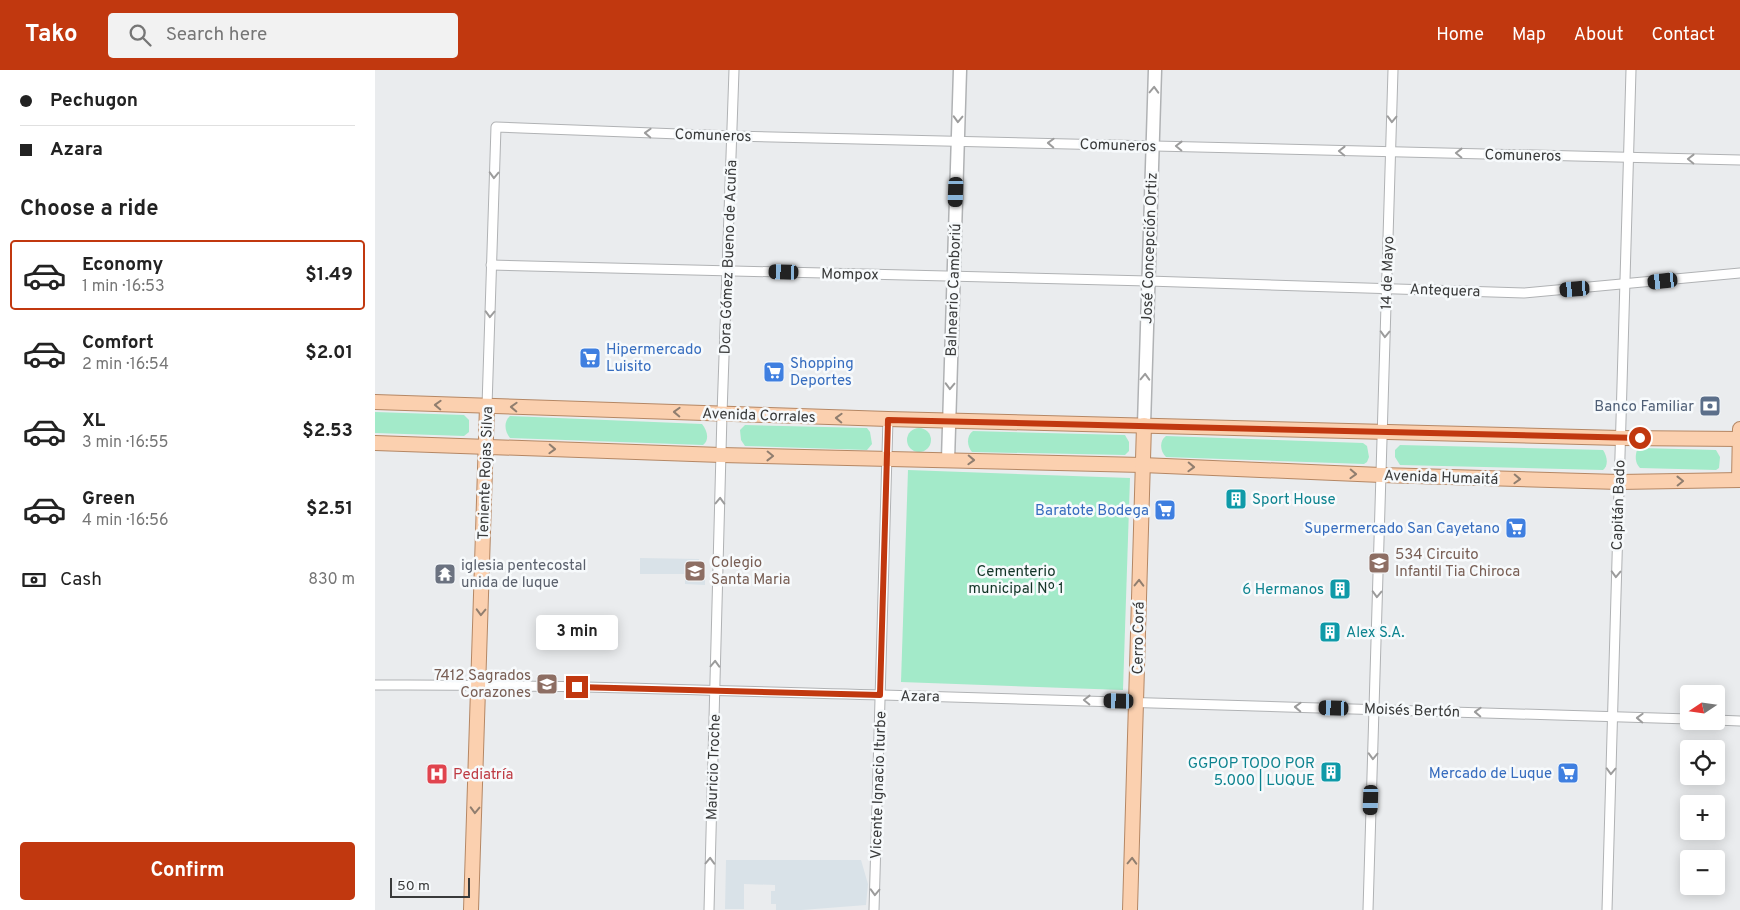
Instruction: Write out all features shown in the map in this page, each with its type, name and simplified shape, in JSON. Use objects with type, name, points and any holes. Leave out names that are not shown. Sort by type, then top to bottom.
[{"type":"main road","name":"Avenida Corrales","points":[[375,402],[888,420],[1144,425]]},
{"type":"main road","name":"Teniente Rojas Silva","points":[[471,910],[487,406]]},
{"type":"main road","points":[[1144,425],[1620,438],[1740,439]]},
{"type":"main road","name":"Cerro Corá","points":[[1131,910],[1144,425]]},
{"type":"main road","points":[[1740,429],[1740,480]]},
{"type":"main road","points":[[375,443],[721,455],[1142,465]]},
{"type":"main road","name":"Avenida Humaitá","points":[[1142,465],[1619,482],[1740,480]]},
{"type":"street","name":"Dora Gómez Bueno de Acuña","points":[[722,414],[734,70]]},
{"type":"street","name":"Balneario Camboriú","points":[[948,460],[960,70]]},
{"type":"street","name":"José Concepción Ortiz","points":[[1144,425],[1155,70]]},
{"type":"street","name":"14 de Mayo","points":[[1368,910],[1393,70]]},
{"type":"street","name":"Capitán Bado","points":[[1607,910],[1631,70]]},
{"type":"street","name":"Comuneros","points":[[496,126],[732,136],[1740,160]]},
{"type":"street","name":"Teniente Rojas Silva","points":[[487,406],[496,126]]},
{"type":"street","name":"Mompox","points":[[491,265],[1148,281]]},
{"type":"street","name":"Antequera","points":[[1148,281],[1524,293],[1740,274]]},
{"type":"street","name":"Mauricio Troche","points":[[709,910],[722,414]]},
{"type":"street","name":"Vicente Ignacio Iturbe","points":[[874,910],[888,420]]},
{"type":"street","name":"Azara","points":[[375,685],[479,684],[1136,701]]},
{"type":"street","name":"Moisés Bertón","points":[[1136,701],[1680,719]]},
{"type":"street","points":[[1725,720],[1740,721]]},
{"type":"shaded area","points":[[640,558],[699,559],[698,568],[702,569],[705,574],[705,585],[685,584],[685,574],[640,574]]},
{"type":"shaded area","points":[[726,860],[861,860],[868,884],[866,905],[776,910],[776,904],[771,904],[771,891],[775,891],[775,885],[744,884],[744,909],[725,909]]},
{"type":"green space","points":[[375,412],[464,415],[469,420],[469,432],[464,436],[375,433]]},
{"type":"green space","points":[[510,416],[702,424],[707,440],[703,445],[510,438],[505,427],[506,421]]},
{"type":"green space","points":[[745,425],[867,428],[870,432],[872,444],[867,450],[745,446],[741,440],[740,430]]},
{"type":"green space","points":[[914,428],[924,428],[931,435],[931,445],[924,452],[914,452],[907,445],[907,435]]},
{"type":"green space","points":[[973,431],[1125,435],[1129,442],[1129,451],[1125,455],[972,452],[968,441]]},
{"type":"green space","points":[[1166,436],[1363,443],[1367,446],[1369,457],[1364,464],[1166,457],[1162,452],[1161,446]]},
{"type":"green space","points":[[1400,445],[1603,450],[1607,463],[1603,470],[1400,465],[1395,457],[1395,450]]},
{"type":"green space","points":[[1641,448],[1716,450],[1720,457],[1719,468],[1716,470],[1640,468],[1636,457],[1637,450]]},
{"type":"green space","name":"Cementerio municipal Nº 1","points":[[908,470],[1130,478],[1123,690],[901,682]]},
{"type":"place","name":"Hipermercado Luisito","points":[[590,358]]},
{"type":"place","name":"Shopping Deportes","points":[[774,372]]},
{"type":"place","name":"Banco Familiar","points":[[1710,406]]},
{"type":"place","name":"Sport House","points":[[1236,499]]},
{"type":"place","name":"Baratote Bodega","points":[[1165,510]]},
{"type":"place","name":"Supermercado San Cayetano","points":[[1516,528]]},
{"type":"place","name":"534 Circuito Infantil Tia Chiroca","points":[[1379,563]]},
{"type":"place","name":"Colegio Santa Maria","points":[[695,571]]},
{"type":"place","name":"iglesia pentecostal unida de luque","points":[[445,574]]},
{"type":"place","name":"6 Hermanos","points":[[1340,589]]},
{"type":"place","name":"Alex S.A.","points":[[1330,632]]},
{"type":"place","name":"7412 Sagrados Corazones","points":[[547,684]]},
{"type":"place","name":"GGPOP TODO POR 5.000 | LUQUE","points":[[1331,772]]},
{"type":"place","name":"Mercado de Luque","points":[[1568,773]]},
{"type":"place","name":"Pediatría","points":[[437,774]]},
{"type":"route","points":[[577,687],[880,695],[888,420],[1640,438]]}]
